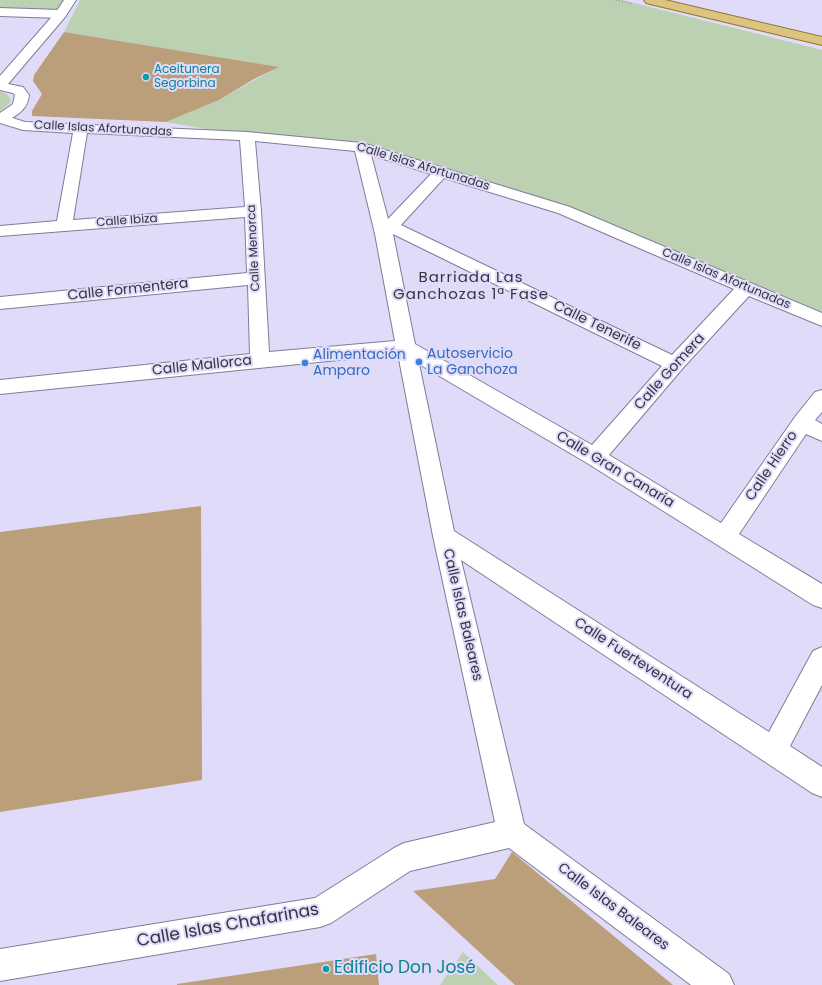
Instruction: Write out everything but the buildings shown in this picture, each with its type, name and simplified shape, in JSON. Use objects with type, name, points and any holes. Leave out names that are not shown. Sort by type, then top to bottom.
[{"type":"main road","points":[[650,0],[822,42]]},
{"type":"main road","points":[[682,0],[822,33]]},
{"type":"street","points":[[0,118],[19,107],[23,101],[22,95],[18,90],[0,85],[61,14],[70,0]]},
{"type":"street","points":[[0,12],[61,14]]},
{"type":"street","name":"Calle Islas Afortunadas","points":[[0,118],[23,126],[247,136],[362,147],[564,210],[822,320]]},
{"type":"street","points":[[64,226],[81,128]]},
{"type":"street","name":"Calle Menorca","points":[[247,136],[253,211],[260,360]]},
{"type":"street","name":"Calle Islas Baleares","points":[[362,147],[386,230],[405,347],[444,536],[512,833],[718,985]]},
{"type":"street","points":[[386,230],[442,172]]},
{"type":"street","name":"Calle Ibiza","points":[[0,231],[253,211]]},
{"type":"street","name":"Calle Tenerife","points":[[386,230],[675,364]]},
{"type":"street","name":"Calle Formentera","points":[[0,303],[256,278]]},
{"type":"street","name":"Calle Gomera","points":[[594,457],[675,364],[746,288]]},
{"type":"street","name":"Calle Mallorca","points":[[0,387],[260,360],[405,347]]},
{"type":"street","name":"Calle Gran Canaria","points":[[405,347],[594,457],[822,597]]},
{"type":"street","name":"Calle Hierro","points":[[724,537],[802,423],[822,397]]},
{"type":"street","points":[[802,423],[822,433]]},
{"type":"street","name":"Calle Fuerteventura","points":[[444,536],[822,782]]},
{"type":"street","points":[[774,750],[822,660]]},
{"type":"street","name":"Calle Islas Chafarinas","points":[[0,965],[320,912],[404,858],[512,833]]},
{"type":"green space","points":[[0,0],[70,0],[61,14],[0,12]]},
{"type":"green space","points":[[80,0],[622,0],[822,50],[822,320],[564,210],[362,147],[247,136],[166,122],[219,100],[278,67],[64,32]]},
{"type":"green space","points":[[0,91],[7,94],[11,100],[9,104],[0,111]]},
{"type":"green space","points":[[463,952],[498,985],[440,985]]},
{"type":"place","name":"Aceitunera Segorbina","points":[[146,77]]},
{"type":"place","name":"Autoservicio La Ganchoza","points":[[419,362]]},
{"type":"place","name":"Alimentación Amparo","points":[[305,363]]},
{"type":"place","name":"Edificio Don José","points":[[326,969]]},
{"type":"district","name":"Barriada Las Ganchozas 1ª Fase","points":[[471,286]]}]
